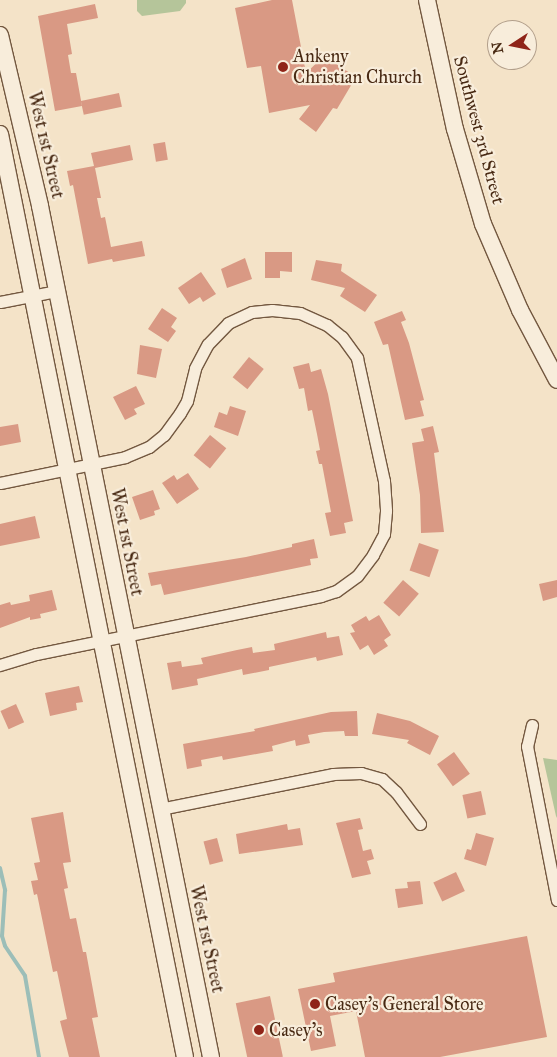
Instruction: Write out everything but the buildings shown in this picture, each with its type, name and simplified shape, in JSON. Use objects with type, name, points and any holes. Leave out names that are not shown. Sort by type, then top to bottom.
[{"type":"main road","name":"Southwest 3rd Street","points":[[427,0],[451,111],[468,177],[500,267],[557,380]]},
{"type":"main road","name":"West 1st Street","points":[[0,35],[40,206],[211,1057]]},
{"type":"main road","points":[[0,134],[185,1057]]},
{"type":"street","points":[[0,302],[56,291]]},
{"type":"street","points":[[0,484],[91,465],[141,451],[164,435],[186,401],[195,368],[208,344],[228,323],[252,312],[272,310],[300,313],[327,325],[342,337],[357,358],[384,481],[386,510],[384,534],[373,555],[357,576],[336,591],[36,654],[0,665]]},
{"type":"street","points":[[532,725],[527,746],[557,900]]},
{"type":"street","points":[[160,809],[333,774],[361,773],[382,779],[396,792],[420,824]]},
{"type":"green space","points":[[137,0],[186,0],[186,3],[180,11],[142,16],[137,11]]},
{"type":"green space","points":[[543,758],[557,760],[557,818],[556,816]]},
{"type":"waterway","points":[[0,868],[5,890],[2,936],[5,946],[25,976],[39,1057]]},
{"type":"place","name":"Ankeny Christian Church","points":[[283,67]]},
{"type":"place","name":"Casey's General Store","points":[[315,1004]]},
{"type":"place","name":"Casey's","points":[[259,1030]]}]
